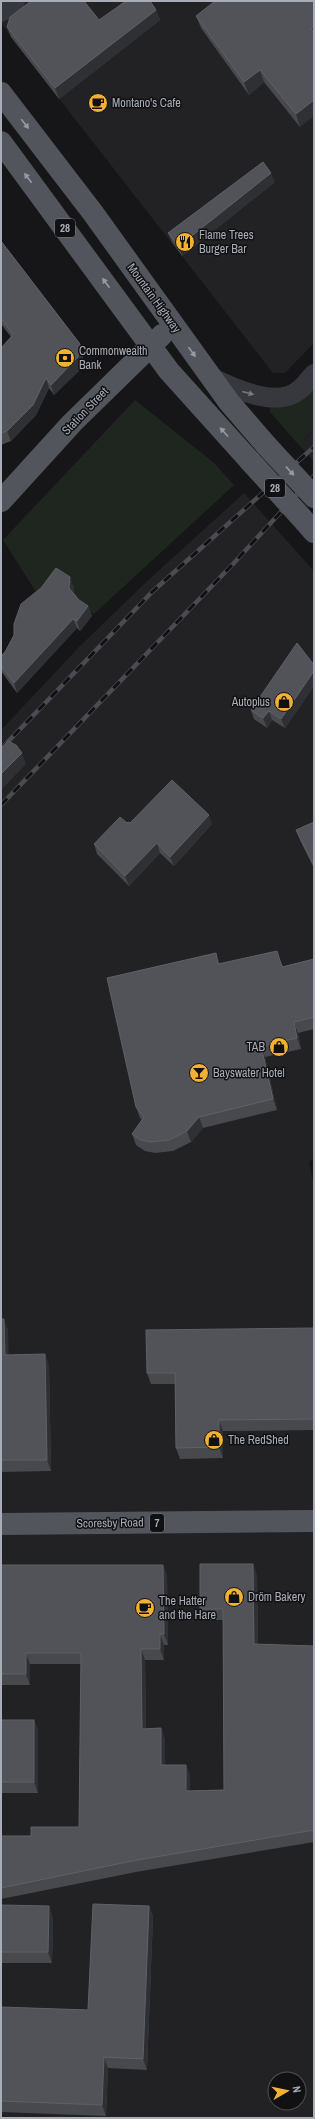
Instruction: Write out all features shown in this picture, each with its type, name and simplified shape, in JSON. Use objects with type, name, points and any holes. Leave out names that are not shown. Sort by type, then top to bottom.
[{"type":"main road","name":"Mountain Highway","points":[[1,93],[93,213],[229,402],[314,497]]},
{"type":"main road","name":"28","points":[[1,142],[169,371],[307,524]]},
{"type":"main road","name":"Station Street","points":[[1,501],[72,423],[173,325]]},
{"type":"main road","name":"Scoresby Road","points":[[1,1524],[314,1521]]},
{"type":"street","points":[[1,12],[15,1]]},
{"type":"street","points":[[212,378],[239,391],[255,395],[276,397],[298,391],[314,374]]},
{"type":"shaded area","points":[[1,1],[314,1],[314,343],[285,373],[273,373],[11,37],[1,23]]},
{"type":"shaded area","points":[[314,385],[314,430],[298,444],[270,412],[270,405]]},
{"type":"shaded area","points":[[135,400],[213,462],[234,485],[94,614],[36,592],[3,540]]},
{"type":"shaded area","points":[[314,430],[314,461],[298,444]]},
{"type":"shaded area","points":[[244,493],[314,571],[314,1158],[309,1162],[314,1185],[314,2118],[1,2118],[1,730],[78,648],[145,583]]},
{"type":"building","points":[[31,1],[84,1],[99,20],[126,1],[150,1],[156,10],[55,88],[7,27],[10,17]]},
{"type":"building","points":[[215,1],[314,1],[314,27],[311,29],[314,32],[314,100],[296,114],[260,70],[244,82],[196,16]]},
{"type":"building","points":[[263,162],[271,173],[179,246],[168,233]]},
{"type":"building","points":[[1,241],[80,344],[78,357],[51,385],[46,378],[33,405],[7,431],[1,433],[1,348],[13,335],[1,318]]},
{"type":"building","points":[[56,568],[70,577],[69,588],[79,600],[88,606],[77,621],[73,619],[14,683],[1,666],[1,656],[5,652],[14,635],[14,624],[21,604],[41,588]]},
{"type":"building","name":"Autoplus","points":[[297,643],[314,665],[314,671],[281,719],[269,711],[263,718],[251,710]]},
{"type":"building","points":[[8,741],[16,745],[22,753],[1,774],[1,748]]},
{"type":"building","points":[[172,780],[209,815],[170,857],[157,843],[125,876],[94,844],[120,817],[127,823],[130,823]]},
{"type":"building","points":[[314,822],[314,866],[296,830]]},
{"type":"building","name":"Bayswater Hotel","points":[[277,951],[282,967],[314,959],[314,1017],[294,1022],[297,1038],[261,1046],[273,1099],[199,1117],[187,1131],[169,1140],[151,1142],[141,1140],[132,1134],[144,1117],[136,1107],[107,978],[216,953],[218,964]]},
{"type":"building","points":[[1,1319],[4,1319],[5,1355],[45,1354],[47,1460],[1,1460]]},
{"type":"building","points":[[314,1328],[314,1419],[219,1420],[219,1447],[176,1448],[175,1373],[147,1373],[146,1330]]},
{"type":"building","points":[[200,1564],[253,1564],[254,1644],[314,1646],[314,1830],[132,1861],[1,1888],[1,1836],[31,1836],[31,1827],[79,1827],[81,1653],[26,1653],[26,1674],[1,1674],[1,1565],[163,1565],[164,1634],[160,1634],[160,1649],[141,1649],[142,1729],[161,1728],[161,1765],[186,1765],[186,1791],[224,1790],[223,1609],[200,1609]]},
{"type":"building","points":[[1,1720],[34,1720],[34,1782],[1,1782]]},
{"type":"building","points":[[93,1904],[149,1906],[143,2059],[104,2057],[102,2105],[1,2101],[1,2007],[88,2010]]},
{"type":"building","points":[[1,1905],[49,1906],[48,1952],[1,1952]]},
{"type":"railway","points":[[1,749],[152,592],[314,447]]},
{"type":"railway","points":[[1,805],[233,564],[314,476]]},
{"type":"place","name":"Montano's Cafe","points":[[98,103]]},
{"type":"place","name":"Flame Trees Burger Bar","points":[[185,242]]},
{"type":"place","name":"Commonwealth Bank","points":[[65,358]]},
{"type":"place","name":"Autoplus","points":[[284,702]]},
{"type":"place","name":"TAB","points":[[279,1047]]},
{"type":"place","name":"Bayswater Hotel","points":[[199,1073]]},
{"type":"place","name":"The RedShed","points":[[214,1440]]},
{"type":"place","name":"Dröm Bakery","points":[[234,1597]]},
{"type":"place","name":"The Hatter and the Hare","points":[[145,1608]]}]
